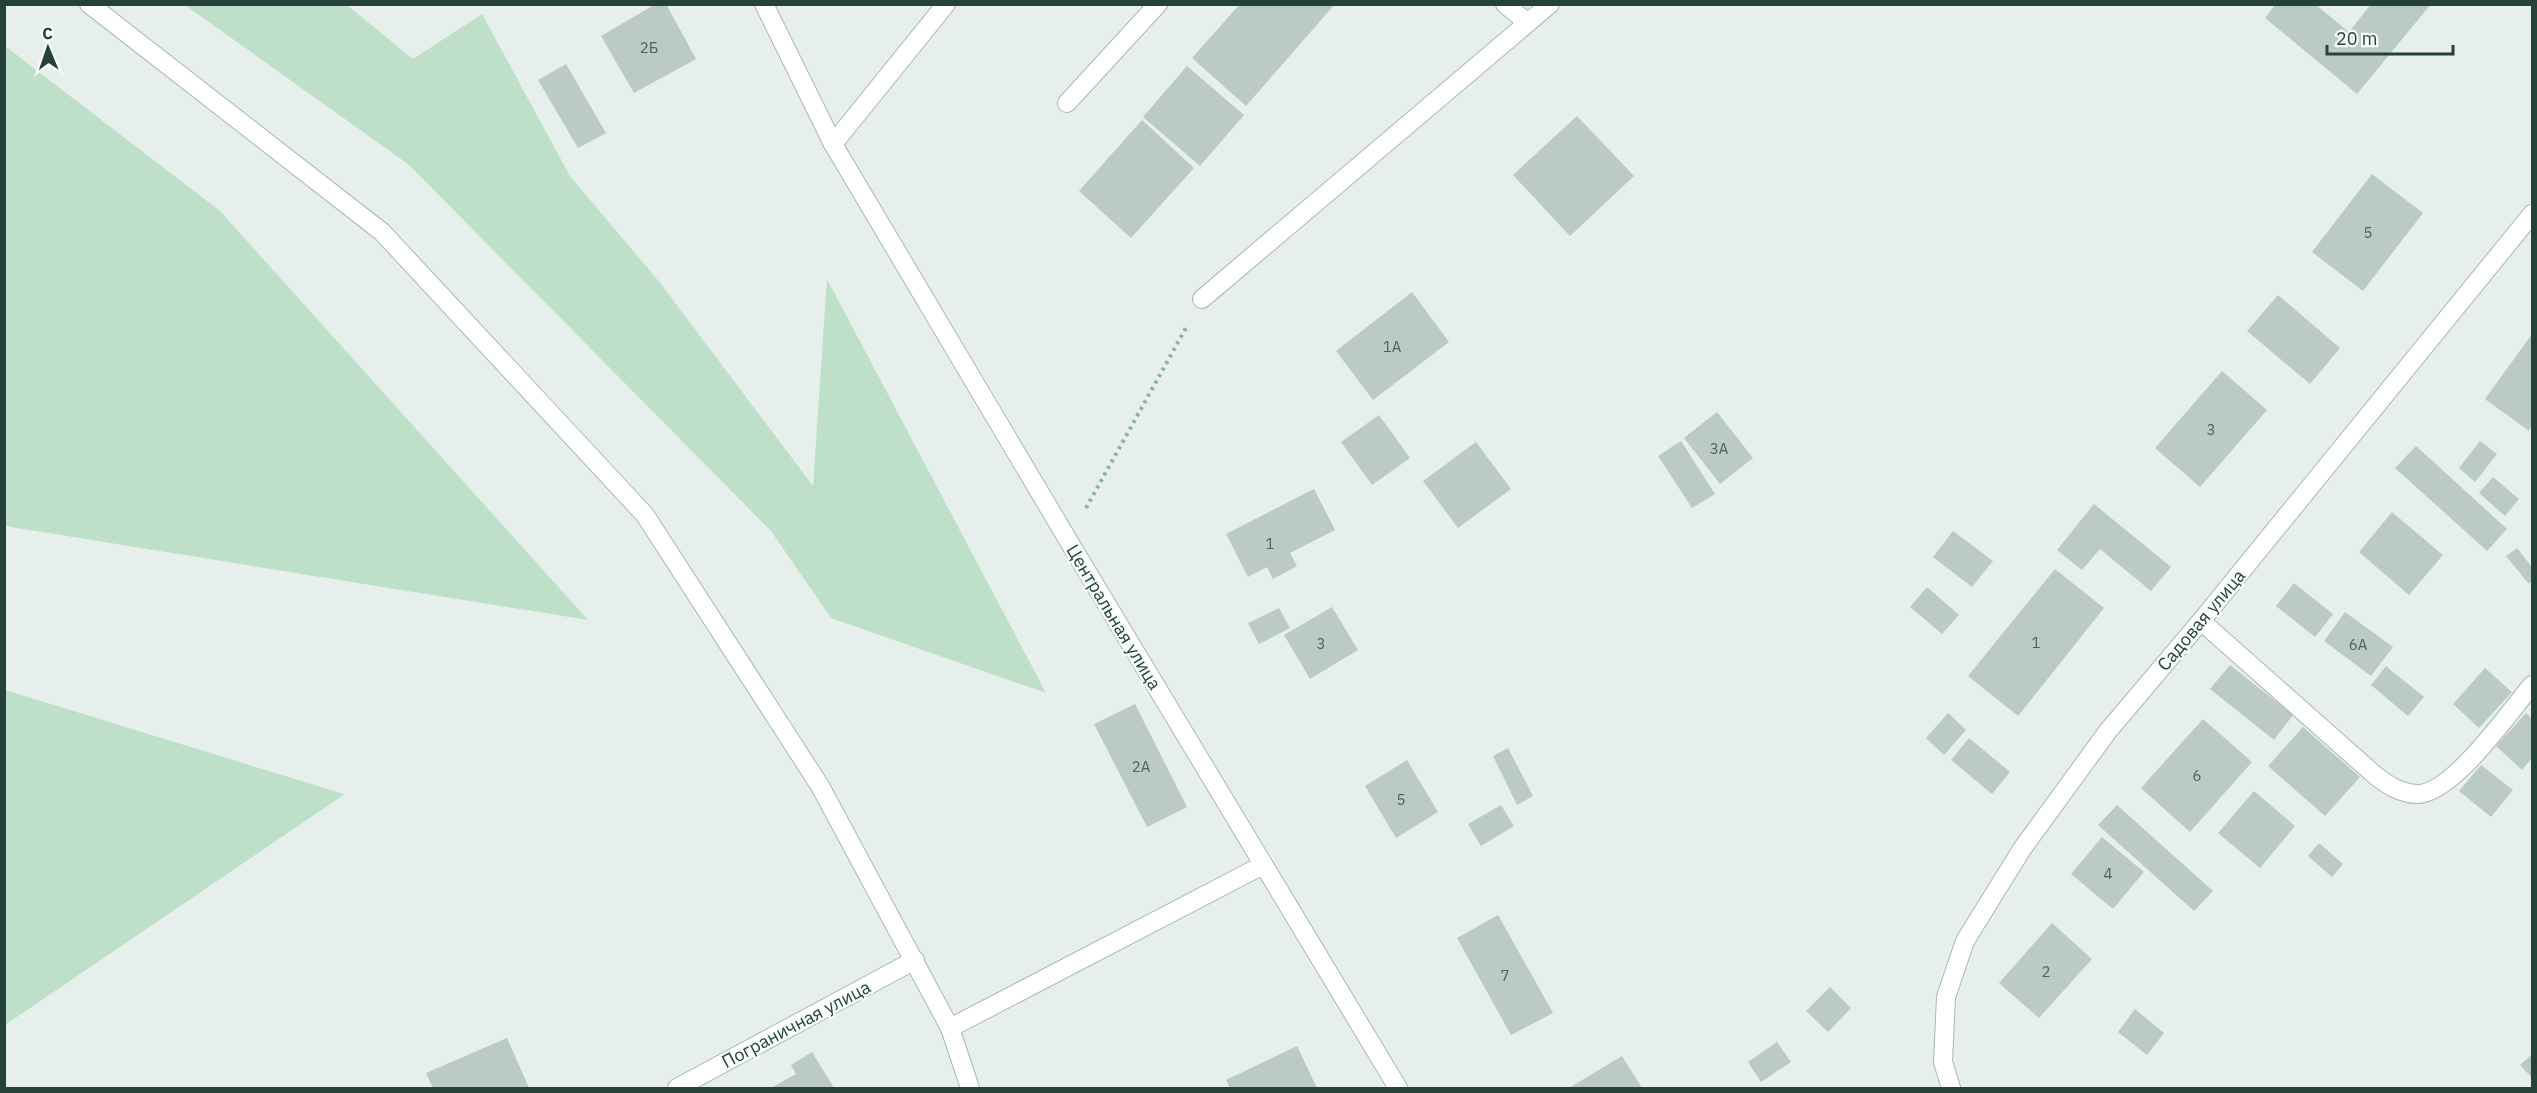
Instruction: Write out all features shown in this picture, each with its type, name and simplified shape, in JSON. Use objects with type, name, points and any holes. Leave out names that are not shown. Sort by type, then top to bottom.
[{"type":"street","points":[[89,4],[382,232],[645,516],[820,786],[950,1028],[970,1089]]},
{"type":"street","name":"Центральная улица","points":[[764,4],[833,144],[1398,1089]]},
{"type":"street","points":[[833,144],[946,4]]},
{"type":"street","points":[[1067,103],[1158,4]]},
{"type":"street","points":[[1506,4],[1528,23]]},
{"type":"street","points":[[1202,299],[1550,4]]},
{"type":"street","name":"Садовая улица","points":[[1951,1089],[1943,1062],[1946,997],[1965,941],[2022,849],[2108,731],[2202,621],[2532,214]]},
{"type":"street","points":[[2202,621],[2376,776],[2394,789],[2419,794],[2441,786],[2459,772],[2532,685]]},
{"type":"street","points":[[950,1028],[1263,865]]},
{"type":"street","name":"Пограничная улица","points":[[677,1089],[915,960]]},
{"type":"path","points":[[1068,540],[1202,299]]},
{"type":"green space","points":[[185,5],[347,5],[413,59],[482,14],[570,176],[661,284],[813,486],[827,279],[1046,693],[831,618],[771,531],[408,164]]},
{"type":"green space","points":[[5,46],[220,211],[588,620],[5,526]]},
{"type":"green space","points":[[5,690],[344,794],[345,794],[5,1025]]},
{"type":"building","points":[[656,4],[666,4],[696,59],[634,93],[601,36]]},
{"type":"building","points":[[1240,4],[1335,4],[1246,106],[1192,58]]},
{"type":"building","points":[[2276,4],[2315,4],[2349,32],[2371,4],[2431,4],[2357,94],[2265,18]]},
{"type":"building","points":[[566,64],[606,133],[578,148],[538,80]]},
{"type":"building","points":[[1187,66],[1244,115],[1200,166],[1143,117]]},
{"type":"building","points":[[1577,116],[1634,176],[1570,236],[1513,175]]},
{"type":"building","points":[[1142,120],[1194,168],[1131,238],[1079,191]]},
{"type":"building","points":[[2372,174],[2423,213],[2363,291],[2312,252]]},
{"type":"building","points":[[1412,292],[1449,342],[1373,400],[1336,351]]},
{"type":"building","points":[[2278,295],[2340,348],[2310,384],[2247,331]]},
{"type":"building","points":[[2532,334],[2532,426],[2529,431],[2485,399]]},
{"type":"building","points":[[2222,371],[2267,410],[2200,487],[2155,448]]},
{"type":"building","points":[[1717,412],[1753,458],[1720,484],[1684,438]]},
{"type":"building","points":[[1379,415],[1410,458],[1372,485],[1341,442]]},
{"type":"building","points":[[1681,441],[1715,494],[1692,508],[1658,456]]},
{"type":"building","points":[[2480,441],[2497,454],[2475,482],[2459,468]]},
{"type":"building","points":[[1476,442],[1511,489],[1458,528],[1423,481]]},
{"type":"building","points":[[2416,446],[2507,529],[2487,551],[2395,468]]},
{"type":"building","points":[[2493,477],[2519,499],[2505,516],[2479,493]]},
{"type":"building","points":[[1314,489],[1335,530],[1290,553],[1297,566],[1273,579],[1267,567],[1248,577],[1226,534]]},
{"type":"building","points":[[2094,504],[2171,567],[2151,591],[2100,549],[2082,570],[2057,550]]},
{"type":"building","points":[[2392,512],[2443,555],[2409,595],[2359,552]]},
{"type":"building","points":[[1953,531],[1993,561],[1972,587],[1933,557]]},
{"type":"building","points":[[2517,548],[2532,567],[2532,580],[2529,584],[2506,556]]},
{"type":"building","points":[[2055,569],[2104,608],[2018,716],[1968,676]]},
{"type":"building","points":[[2294,583],[2333,614],[2315,637],[2276,606]]},
{"type":"building","points":[[1927,587],[1959,615],[1942,634],[1910,607]]},
{"type":"building","points":[[1332,607],[1358,650],[1310,679],[1284,635]]},
{"type":"building","points":[[1279,608],[1290,628],[1259,644],[1248,623]]},
{"type":"building","points":[[2345,612],[2393,647],[2371,676],[2324,641]]},
{"type":"building","points":[[2230,665],[2293,715],[2274,740],[2210,689]]},
{"type":"building","points":[[2386,666],[2424,697],[2408,716],[2371,685]]},
{"type":"building","points":[[2485,668],[2512,692],[2479,728],[2453,704]]},
{"type":"building","points":[[1135,704],[1187,807],[1147,827],[1094,724]]},
{"type":"building","points":[[1948,713],[1966,730],[1944,755],[1926,738]]},
{"type":"building","points":[[2526,713],[2532,719],[2532,758],[2522,770],[2496,746]]},
{"type":"building","points":[[2203,719],[2252,762],[2190,832],[2141,788]]},
{"type":"building","points":[[2303,727],[2360,777],[2325,816],[2268,766]]},
{"type":"building","points":[[1969,738],[2010,772],[1992,794],[1951,760]]},
{"type":"building","points":[[1508,748],[1533,796],[1517,805],[1493,756]]},
{"type":"building","points":[[1407,760],[1438,812],[1396,838],[1365,786]]},
{"type":"building","points":[[2481,765],[2513,790],[2491,817],[2459,791]]},
{"type":"building","points":[[2254,791],[2295,826],[2260,868],[2218,833]]},
{"type":"building","points":[[1501,805],[1514,826],[1481,846],[1468,824]]},
{"type":"building","points":[[2117,805],[2213,891],[2194,911],[2098,825]]},
{"type":"building","points":[[2102,837],[2144,872],[2113,909],[2071,874]]},
{"type":"building","points":[[2319,843],[2343,864],[2332,877],[2308,856]]},
{"type":"building","points":[[1498,915],[1553,1013],[1511,1035],[1457,938]]},
{"type":"building","points":[[2052,923],[2092,959],[2039,1018],[1999,983]]},
{"type":"building","points":[[1830,987],[1851,1008],[1828,1032],[1806,1011]]},
{"type":"building","points":[[2135,1009],[2164,1033],[2147,1055],[2118,1032]]},
{"type":"building","points":[[507,1038],[529,1088],[433,1088],[426,1073]]},
{"type":"building","points":[[1777,1042],[1791,1062],[1761,1082],[1748,1062]]},
{"type":"building","points":[[1297,1046],[1317,1088],[1230,1088],[1226,1080]]},
{"type":"building","points":[[812,1052],[834,1088],[771,1088],[796,1074],[791,1065]]},
{"type":"building","points":[[2532,1054],[2532,1078],[2520,1065]]},
{"type":"building","points":[[1622,1056],[1642,1088],[1569,1088]]}]
